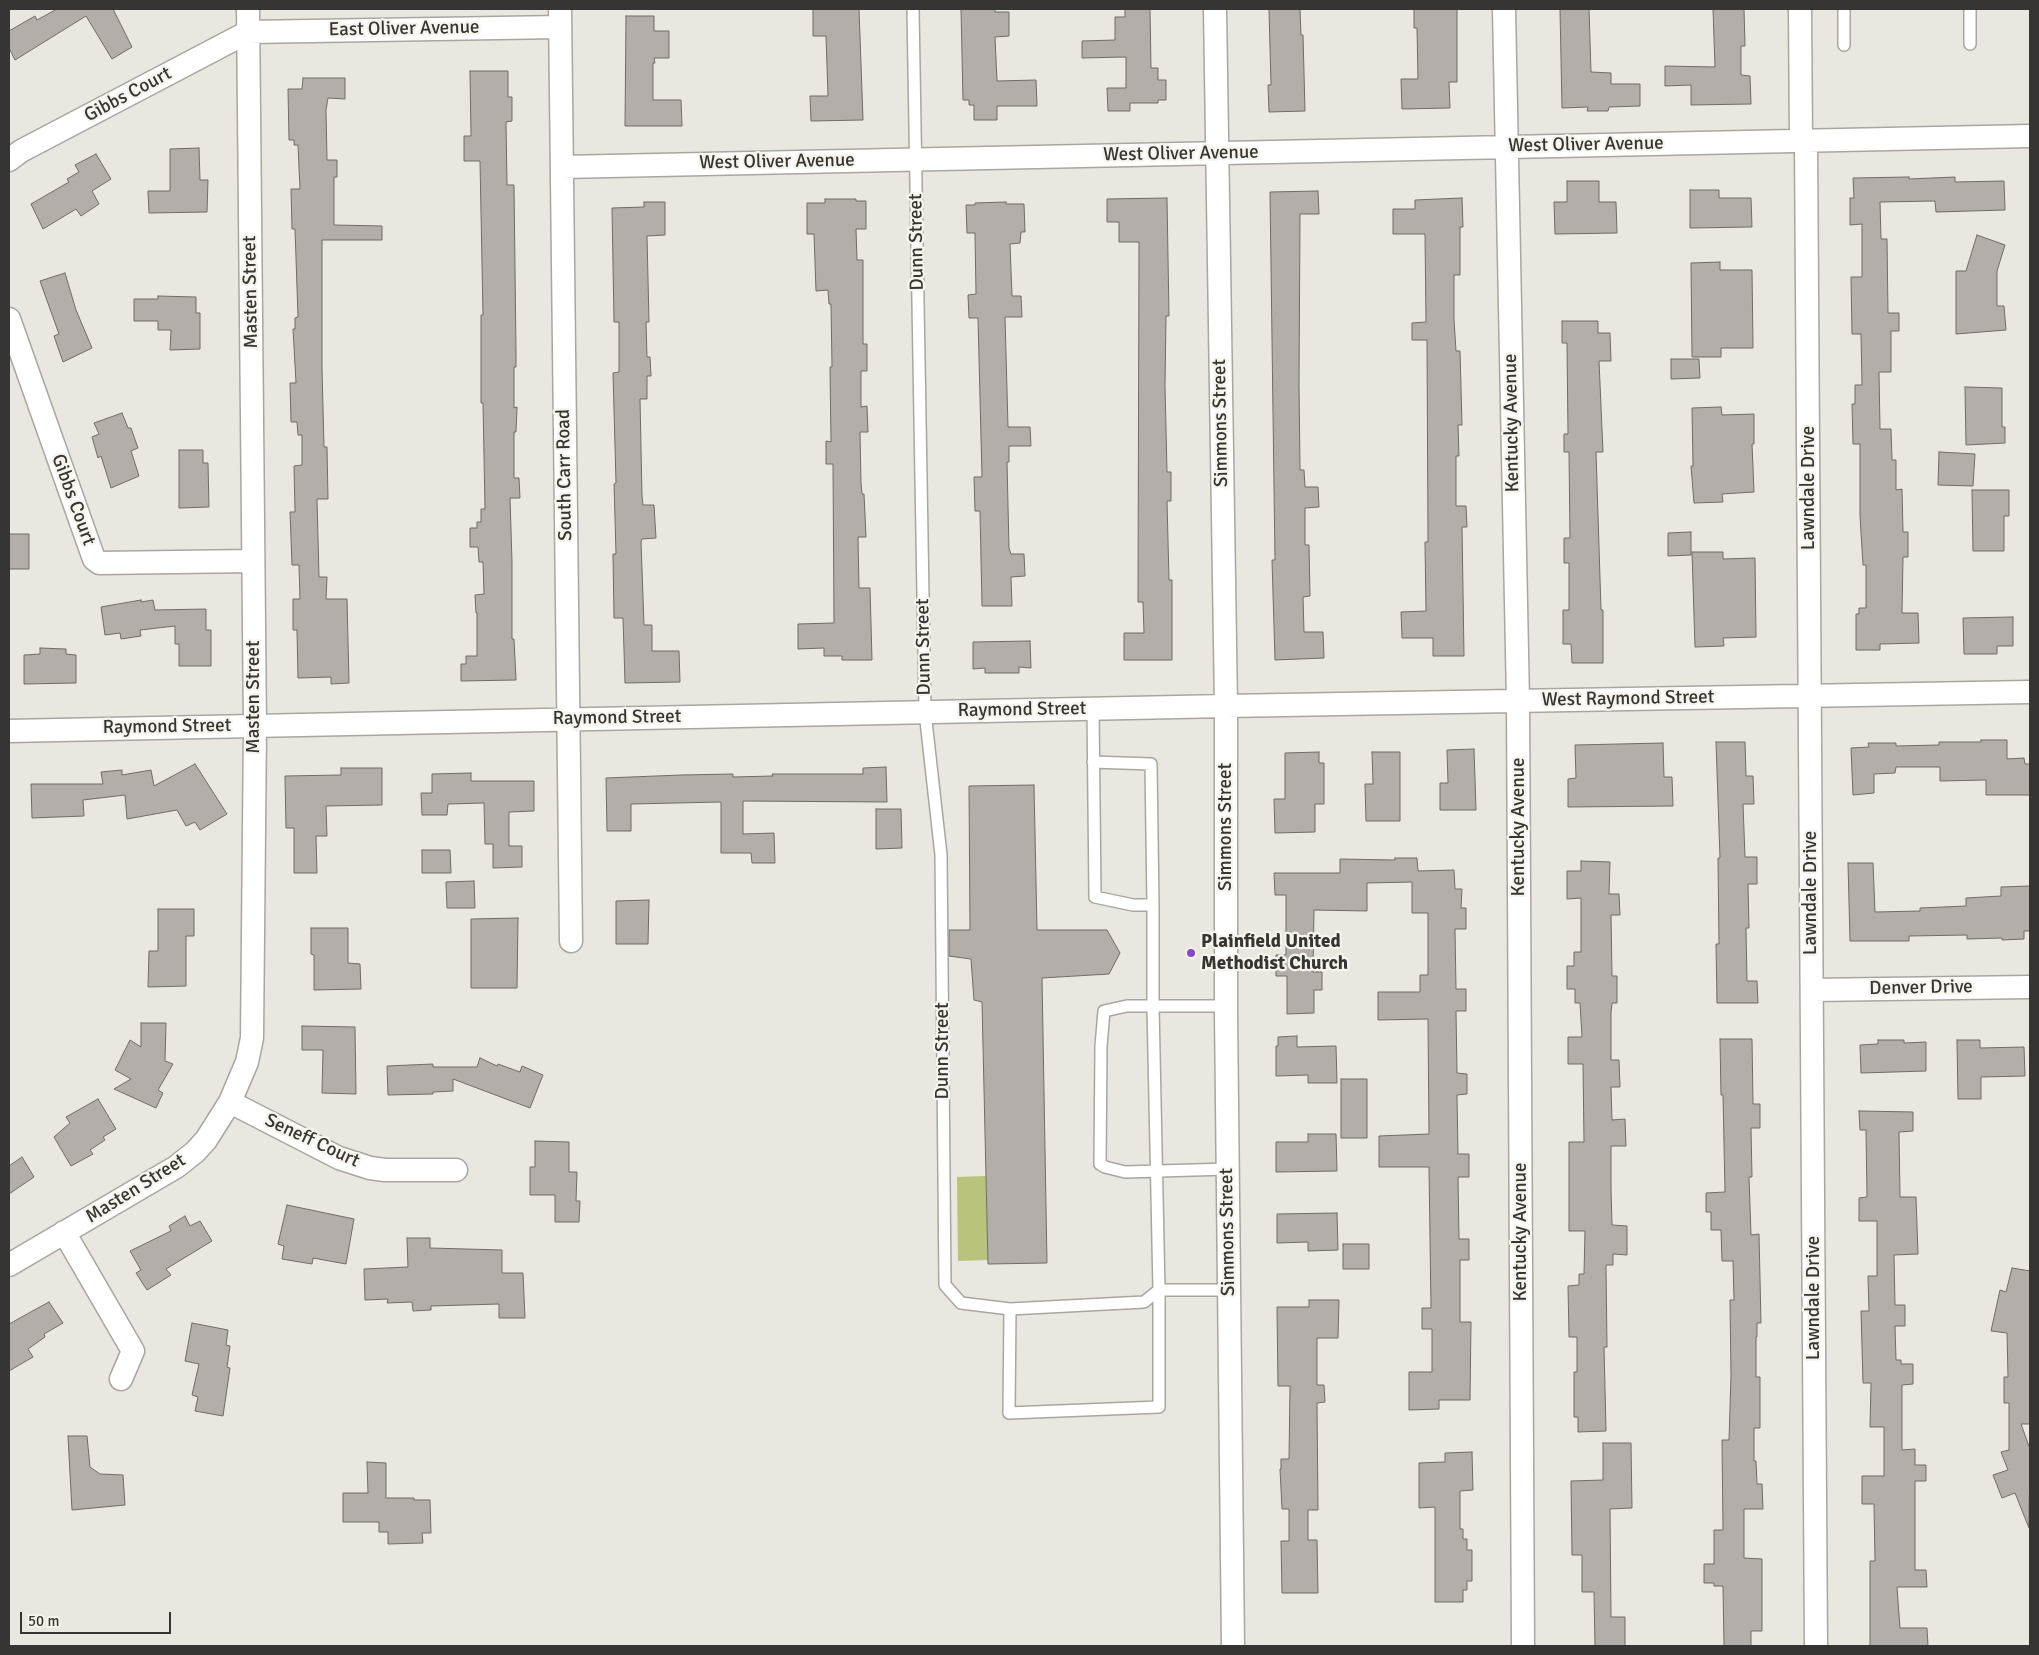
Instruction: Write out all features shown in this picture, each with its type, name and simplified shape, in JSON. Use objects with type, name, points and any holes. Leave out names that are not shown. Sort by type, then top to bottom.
[{"type":"street","name":"Masten Street","points":[[9,1265],[176,1166],[195,1152],[206,1140],[230,1102],[247,1062],[252,1031],[255,726],[248,9]]},
{"type":"street","name":"Simmons Street","points":[[1215,9],[1226,706],[1226,1006],[1233,1646]]},
{"type":"street","name":"Kentucky Avenue","points":[[1504,9],[1505,147],[1518,701],[1523,1646]]},
{"type":"street","name":"Lawndale Drive","points":[[1800,9],[1804,141],[1810,696],[1816,1646]]},
{"type":"street","name":"East Oliver Avenue","points":[[248,32],[560,18]]},
{"type":"street","name":"South Carr Road","points":[[560,18],[571,941]]},
{"type":"street","name":"Gibbs Court","points":[[9,160],[20,152],[248,32]]},
{"type":"street","name":"West Oliver Avenue","points":[[562,167],[2030,136]]},
{"type":"street","name":"Gibbs Court","points":[[9,318],[94,559],[99,563],[253,561]]},
{"type":"street","name":"West Raymond Street","points":[[1226,706],[2030,692]]},
{"type":"street","name":"Raymond Street","points":[[9,731],[1226,706]]},
{"type":"street","name":"Denver Drive","points":[[1812,990],[2030,987]]},
{"type":"street","name":"Seneff Court","points":[[230,1102],[347,1161],[370,1168],[385,1170],[456,1170]]},
{"type":"street","points":[[64,1232],[133,1352],[121,1379]]},
{"type":"lane","name":"Dunn Street","points":[[914,9],[925,712],[941,855],[945,1285],[961,1303],[1010,1309]]},
{"type":"lane","points":[[1844,9],[1844,45]]},
{"type":"lane","points":[[1970,9],[1970,44]]},
{"type":"lane","points":[[1093,708],[1096,897],[1133,904],[1154,905]]},
{"type":"lane","points":[[1093,762],[1151,764],[1154,905],[1153,1006],[1158,1171],[1159,1290],[1160,1407],[1009,1413],[1010,1309],[1144,1302],[1159,1290],[1229,1290]]},
{"type":"lane","points":[[1226,1006],[1128,1006],[1104,1011],[1101,1046],[1100,1164],[1125,1172],[1228,1169]]},
{"type":"green space","points":[[986,1176],[988,1260],[958,1261],[957,1177]]},
{"type":"building","points":[[57,9],[113,9],[132,47],[112,59],[86,16],[15,60],[9,48],[9,31],[35,16],[37,20]]},
{"type":"building","points":[[813,9],[859,9],[863,120],[811,121],[810,96],[828,96],[826,36],[813,36]]},
{"type":"building","points":[[961,9],[995,9],[995,12],[1009,12],[1009,36],[995,37],[997,81],[1036,80],[1037,106],[997,106],[997,120],[974,120],[974,105],[969,105],[969,100],[963,100]]},
{"type":"building","points":[[1125,9],[1150,9],[1151,68],[1158,68],[1158,80],[1166,80],[1166,100],[1158,100],[1158,103],[1130,103],[1130,111],[1108,111],[1107,88],[1126,88],[1126,57],[1082,58],[1082,41],[1115,40],[1115,17],[1125,17]]},
{"type":"building","points":[[1269,9],[1300,9],[1301,35],[1303,35],[1305,111],[1269,112],[1268,85],[1271,85]]},
{"type":"building","points":[[1414,9],[1457,9],[1457,82],[1449,82],[1450,108],[1402,109],[1401,79],[1418,79],[1417,28],[1414,28]]},
{"type":"building","points":[[1560,9],[1589,9],[1591,72],[1611,73],[1611,84],[1640,84],[1640,106],[1609,107],[1608,111],[1587,111],[1588,107],[1562,108]]},
{"type":"building","points":[[1713,9],[1744,9],[1745,46],[1741,46],[1741,75],[1750,76],[1751,104],[1691,105],[1691,85],[1665,86],[1665,66],[1715,67]]},
{"type":"building","points":[[626,16],[654,16],[654,31],[669,31],[669,58],[654,58],[653,100],[681,100],[682,126],[625,126]]},
{"type":"building","points":[[470,71],[508,71],[508,97],[512,97],[512,121],[506,122],[507,185],[514,185],[516,367],[514,367],[514,408],[517,407],[516,432],[514,432],[514,478],[519,478],[520,498],[510,498],[512,639],[514,639],[516,680],[461,681],[461,664],[466,664],[466,656],[477,656],[475,595],[484,594],[483,562],[479,562],[478,547],[470,547],[470,528],[477,528],[477,522],[481,522],[481,509],[485,509],[483,403],[481,403],[481,315],[483,315],[480,161],[464,161],[464,136],[471,136]]},
{"type":"building","points":[[303,78],[345,78],[345,99],[328,98],[326,110],[327,160],[337,160],[337,177],[334,177],[334,225],[382,226],[382,240],[322,240],[322,369],[324,447],[327,447],[328,499],[317,499],[319,577],[327,577],[326,599],[347,599],[349,683],[331,684],[331,677],[298,678],[297,630],[293,630],[293,599],[300,599],[299,565],[292,565],[290,512],[295,512],[294,466],[302,465],[302,435],[298,435],[297,422],[291,422],[290,383],[296,383],[293,329],[295,329],[295,318],[298,317],[295,229],[292,229],[291,189],[300,189],[298,145],[294,145],[294,140],[289,140],[288,89],[302,89]]},
{"type":"building","points":[[199,148],[200,180],[208,180],[207,212],[149,213],[148,191],[170,191],[170,149]]},
{"type":"building","points":[[96,154],[111,179],[92,191],[99,204],[81,216],[76,209],[43,229],[31,204],[69,182],[67,179],[79,172],[75,165]]},
{"type":"building","points":[[1909,177],[1909,179],[1955,177],[1955,182],[2004,181],[2005,210],[1936,212],[1935,201],[1880,202],[1881,239],[1887,239],[1888,313],[1899,313],[1899,331],[1891,331],[1891,372],[1879,372],[1880,429],[1891,429],[1892,460],[1896,460],[1896,490],[1902,489],[1903,532],[1908,532],[1908,557],[1903,557],[1902,613],[1918,613],[1919,643],[1880,644],[1880,650],[1856,650],[1856,614],[1859,614],[1859,608],[1866,608],[1866,565],[1863,565],[1860,516],[1860,444],[1853,444],[1852,404],[1855,404],[1855,385],[1862,385],[1861,334],[1852,334],[1851,277],[1862,277],[1862,224],[1850,225],[1850,198],[1854,198],[1853,178]]},
{"type":"building","points":[[1567,181],[1599,181],[1599,202],[1616,202],[1617,233],[1555,234],[1554,202],[1567,202]]},
{"type":"building","points":[[1690,190],[1719,190],[1719,198],[1751,198],[1752,227],[1690,228]]},
{"type":"building","points":[[1318,191],[1319,214],[1300,214],[1300,470],[1304,470],[1305,487],[1318,487],[1319,507],[1305,508],[1305,545],[1309,545],[1310,596],[1303,597],[1304,632],[1323,632],[1324,658],[1275,660],[1272,560],[1275,560],[1270,192]]},
{"type":"building","points":[[1167,198],[1169,316],[1166,316],[1165,386],[1167,472],[1171,472],[1171,501],[1167,501],[1169,580],[1172,580],[1172,660],[1124,660],[1124,633],[1144,633],[1143,602],[1138,602],[1139,242],[1119,242],[1119,222],[1107,222],[1107,199]]},
{"type":"building","points":[[1462,198],[1463,227],[1460,227],[1460,275],[1454,275],[1454,320],[1456,351],[1460,351],[1462,425],[1458,425],[1459,456],[1456,456],[1456,506],[1466,506],[1467,527],[1462,527],[1464,656],[1433,656],[1433,638],[1402,638],[1401,612],[1426,611],[1425,542],[1428,542],[1427,340],[1412,340],[1412,323],[1426,322],[1425,234],[1393,234],[1393,209],[1415,209],[1415,200]]},
{"type":"building","points":[[825,199],[856,199],[856,201],[866,201],[866,229],[856,229],[857,260],[863,260],[863,344],[867,344],[867,371],[861,371],[861,407],[867,406],[868,432],[860,432],[861,483],[862,494],[864,494],[866,537],[858,537],[859,588],[870,588],[872,660],[842,660],[842,656],[824,656],[824,648],[798,649],[798,624],[834,623],[833,464],[826,464],[826,441],[831,442],[831,304],[829,304],[828,290],[816,291],[814,234],[807,234],[807,203],[825,203]]},
{"type":"building","points":[[644,202],[665,202],[665,235],[647,236],[649,322],[646,322],[647,357],[650,357],[651,376],[647,376],[647,399],[640,399],[642,496],[643,505],[654,505],[656,538],[642,539],[641,542],[644,625],[652,625],[652,651],[679,651],[680,682],[625,683],[623,618],[614,618],[613,554],[616,554],[614,484],[616,483],[613,373],[619,372],[619,322],[614,322],[612,208],[644,207]]},
{"type":"building","points":[[1006,202],[1006,204],[1024,204],[1025,232],[1021,232],[1020,243],[1010,244],[1012,296],[1021,296],[1022,317],[1005,317],[1008,427],[1030,427],[1031,446],[1009,446],[1009,462],[1007,462],[1009,548],[1011,554],[1024,554],[1025,576],[1011,577],[1012,606],[982,606],[980,511],[975,511],[974,477],[982,477],[978,318],[969,318],[968,295],[976,294],[975,233],[967,233],[966,205]]},
{"type":"building","points":[[1977,235],[2005,245],[1997,271],[1997,306],[2004,306],[2006,330],[1956,334],[1956,271],[1966,271]]},
{"type":"building","points":[[1720,262],[1720,270],[1752,270],[1753,348],[1721,348],[1721,357],[1692,357],[1691,263]]},
{"type":"building","points":[[65,273],[76,310],[92,348],[63,362],[54,336],[59,334],[40,281]]},
{"type":"building","points":[[158,296],[196,297],[196,313],[200,313],[200,349],[170,350],[171,330],[158,330],[158,321],[134,321],[134,299],[158,299]]},
{"type":"building","points":[[1562,321],[1598,321],[1598,333],[1610,333],[1611,361],[1599,361],[1603,452],[1596,452],[1601,610],[1603,610],[1603,663],[1572,663],[1571,644],[1563,644],[1563,610],[1569,610],[1569,563],[1564,563],[1564,538],[1570,538],[1569,452],[1564,452],[1564,434],[1568,434],[1567,343],[1562,343]]},
{"type":"building","points":[[1671,359],[1699,359],[1700,378],[1671,379]]},
{"type":"building","points":[[1965,387],[2002,388],[2002,427],[2005,427],[2005,443],[1966,445]]},
{"type":"building","points":[[1721,407],[1722,415],[1754,414],[1754,444],[1752,444],[1754,492],[1722,494],[1723,502],[1694,503],[1691,466],[1693,466],[1692,408]]},
{"type":"building","points":[[122,413],[128,428],[131,428],[138,448],[131,451],[139,476],[111,488],[101,456],[98,458],[92,437],[99,434],[94,423]]},
{"type":"building","points":[[179,450],[203,450],[203,463],[208,463],[209,507],[179,508]]},
{"type":"building","points":[[1939,452],[1975,454],[1973,486],[1938,485]]},
{"type":"building","points":[[1972,490],[2009,490],[2009,516],[2004,516],[2004,551],[1973,551]]},
{"type":"building","points":[[1691,532],[1691,555],[1668,556],[1668,533]]},
{"type":"building","points":[[9,534],[29,534],[29,569],[9,569]]},
{"type":"building","points":[[1692,552],[1723,552],[1723,559],[1755,558],[1756,637],[1723,638],[1724,646],[1695,647]]},
{"type":"building","points":[[141,600],[141,602],[153,600],[155,610],[206,609],[206,630],[211,630],[211,666],[179,666],[179,644],[175,644],[175,626],[140,630],[141,636],[121,639],[120,633],[105,635],[101,607]]},
{"type":"building","points":[[2013,617],[2013,646],[1997,646],[1997,654],[1964,654],[1963,618]]},
{"type":"building","points":[[1030,641],[1031,668],[1019,667],[1019,673],[985,673],[985,668],[973,669],[973,642]]},
{"type":"building","points":[[40,648],[66,649],[66,654],[76,655],[76,683],[24,684],[24,655],[40,654]]},
{"type":"building","points":[[1981,740],[2007,740],[2007,759],[2024,758],[2025,764],[2030,764],[2030,795],[1986,795],[1986,780],[1940,781],[1940,767],[1896,767],[1895,773],[1874,774],[1874,793],[1853,795],[1851,748],[1869,747],[1868,743],[1896,743],[1896,746],[1939,745],[1939,742],[1981,742]]},
{"type":"building","points":[[1716,742],[1745,742],[1746,776],[1753,776],[1754,804],[1743,804],[1745,857],[1757,857],[1757,884],[1748,884],[1749,928],[1746,928],[1747,981],[1757,981],[1758,1003],[1717,1003],[1716,944],[1719,944],[1718,858],[1720,858]]},
{"type":"building","points":[[1663,743],[1664,777],[1672,777],[1673,806],[1568,807],[1568,779],[1576,778],[1575,745]]},
{"type":"building","points":[[1474,749],[1476,810],[1440,810],[1440,783],[1448,783],[1447,750]]},
{"type":"building","points":[[1319,752],[1319,763],[1324,763],[1324,804],[1315,804],[1315,832],[1275,833],[1274,799],[1285,799],[1285,753]]},
{"type":"building","points":[[1372,752],[1400,752],[1400,821],[1366,821],[1365,784],[1373,784]]},
{"type":"building","points":[[195,764],[227,814],[200,830],[195,822],[186,826],[177,810],[127,819],[125,795],[83,800],[84,816],[32,818],[31,784],[103,784],[101,772],[122,770],[122,775],[151,770],[154,786]]},
{"type":"building","points":[[886,767],[887,802],[743,801],[743,834],[774,833],[775,863],[752,863],[751,853],[721,853],[721,802],[631,804],[631,831],[607,831],[606,778],[733,774],[733,777],[773,776],[772,774],[863,774],[863,768]]},
{"type":"building","points":[[341,768],[382,768],[382,805],[326,806],[327,836],[316,836],[317,873],[294,873],[294,828],[286,828],[285,776],[341,775]]},
{"type":"building","points":[[471,773],[471,781],[534,781],[534,811],[509,812],[509,846],[522,846],[522,867],[493,868],[493,844],[485,844],[484,803],[448,804],[447,815],[422,815],[421,793],[432,793],[432,774]]},
{"type":"building","points":[[1034,785],[1037,930],[1107,930],[1120,953],[1109,974],[1042,978],[1047,1263],[988,1264],[982,1002],[974,1000],[971,959],[949,956],[949,930],[970,930],[969,786]]},
{"type":"building","points":[[876,809],[901,809],[902,848],[876,849]]},
{"type":"building","points":[[422,850],[450,850],[451,873],[422,873]]},
{"type":"building","points":[[1395,858],[1417,858],[1418,871],[1454,870],[1455,889],[1462,889],[1461,908],[1466,908],[1466,929],[1455,929],[1456,989],[1466,989],[1466,1011],[1456,1011],[1457,1073],[1467,1074],[1467,1094],[1457,1095],[1458,1154],[1469,1154],[1469,1177],[1458,1177],[1459,1239],[1469,1239],[1469,1260],[1460,1260],[1460,1322],[1471,1322],[1470,1400],[1439,1400],[1439,1409],[1409,1410],[1409,1372],[1432,1372],[1432,1329],[1422,1329],[1422,1308],[1431,1308],[1429,1167],[1379,1167],[1379,1136],[1429,1134],[1428,1019],[1378,1020],[1378,992],[1420,992],[1420,975],[1428,975],[1428,913],[1412,913],[1412,882],[1367,883],[1367,911],[1314,910],[1313,972],[1322,972],[1322,990],[1314,990],[1314,1013],[1287,1014],[1287,976],[1276,976],[1276,955],[1286,955],[1286,895],[1275,895],[1274,873],[1340,873],[1340,859],[1395,860]]},
{"type":"building","points":[[1581,861],[1610,862],[1609,894],[1619,894],[1620,915],[1611,915],[1612,976],[1617,976],[1617,1003],[1612,1003],[1611,1060],[1619,1060],[1620,1087],[1611,1087],[1612,1120],[1625,1119],[1626,1146],[1611,1146],[1611,1189],[1612,1225],[1627,1226],[1627,1255],[1613,1254],[1613,1265],[1606,1265],[1607,1347],[1604,1347],[1606,1431],[1578,1432],[1578,1417],[1574,1417],[1574,1372],[1577,1372],[1577,1337],[1569,1337],[1568,1286],[1579,1285],[1579,1274],[1584,1274],[1585,1231],[1569,1231],[1569,1142],[1584,1142],[1583,1064],[1568,1064],[1568,1037],[1582,1037],[1580,1003],[1575,1003],[1575,989],[1567,989],[1567,966],[1574,966],[1574,952],[1581,952],[1581,898],[1567,899],[1567,871],[1581,871]]},
{"type":"building","points":[[1848,863],[1873,863],[1875,912],[1920,911],[1920,908],[1966,906],[1966,898],[2001,896],[2001,887],[2030,886],[2030,931],[2024,931],[2024,939],[1967,939],[1967,935],[1909,936],[1909,941],[1850,941]]},
{"type":"building","points":[[474,881],[475,908],[447,908],[446,882]]},
{"type":"building","points":[[649,900],[648,944],[616,944],[616,901]]},
{"type":"building","points":[[158,909],[194,909],[194,936],[186,936],[186,986],[148,987],[149,951],[158,951]]},
{"type":"building","points":[[518,918],[517,988],[471,988],[471,919]]},
{"type":"building","points":[[311,928],[348,928],[348,963],[360,964],[361,989],[314,990],[314,955],[311,954]]},
{"type":"building","points":[[141,1023],[166,1023],[165,1061],[173,1064],[158,1090],[163,1093],[156,1108],[114,1089],[131,1079],[115,1070],[130,1040],[141,1047]]},
{"type":"building","points":[[302,1026],[355,1027],[356,1094],[322,1093],[323,1050],[302,1050]]},
{"type":"building","points":[[1297,1036],[1297,1047],[1336,1046],[1337,1083],[1308,1083],[1308,1075],[1276,1076],[1276,1046],[1278,1046],[1278,1037]]},
{"type":"building","points":[[1720,1039],[1752,1039],[1753,1104],[1760,1104],[1760,1128],[1751,1128],[1752,1177],[1749,1177],[1751,1235],[1759,1234],[1761,1323],[1757,1323],[1756,1377],[1760,1377],[1760,1428],[1754,1428],[1754,1461],[1756,1461],[1757,1484],[1762,1484],[1763,1509],[1744,1509],[1744,1558],[1762,1559],[1762,1631],[1751,1631],[1751,1646],[1724,1646],[1723,1586],[1714,1586],[1714,1583],[1704,1583],[1704,1564],[1714,1564],[1714,1530],[1723,1530],[1722,1440],[1729,1440],[1731,1376],[1730,1300],[1734,1300],[1733,1261],[1722,1261],[1721,1230],[1711,1230],[1711,1212],[1706,1212],[1706,1193],[1725,1192]]},
{"type":"building","points":[[1878,1040],[1904,1040],[1904,1043],[1926,1042],[1926,1071],[1861,1073],[1860,1045],[1878,1044]]},
{"type":"building","points":[[1957,1040],[1980,1040],[1980,1048],[2024,1047],[2025,1076],[1981,1077],[1981,1099],[1958,1099]]},
{"type":"building","points":[[480,1058],[497,1066],[498,1064],[520,1072],[522,1066],[543,1075],[530,1108],[453,1079],[453,1091],[433,1092],[433,1094],[388,1095],[387,1066],[433,1064],[433,1067],[477,1067]]},
{"type":"building","points":[[1341,1079],[1367,1079],[1367,1138],[1341,1138]]},
{"type":"building","points":[[98,1099],[116,1129],[103,1137],[105,1140],[90,1150],[93,1154],[71,1166],[54,1137],[70,1123],[66,1117]]},
{"type":"building","points":[[1859,1111],[1913,1112],[1913,1131],[1899,1132],[1900,1197],[1916,1197],[1918,1254],[1894,1255],[1895,1305],[1905,1305],[1905,1326],[1895,1326],[1896,1360],[1901,1360],[1901,1364],[1913,1364],[1913,1384],[1902,1385],[1902,1450],[1915,1449],[1915,1465],[1926,1465],[1926,1481],[1915,1481],[1915,1570],[1926,1570],[1927,1587],[1897,1587],[1900,1628],[1927,1628],[1928,1646],[1870,1646],[1870,1561],[1875,1561],[1874,1504],[1862,1504],[1862,1476],[1884,1476],[1884,1427],[1870,1427],[1871,1383],[1863,1383],[1861,1311],[1869,1311],[1868,1276],[1877,1276],[1877,1221],[1859,1221],[1859,1198],[1867,1197],[1866,1130],[1860,1130]]},
{"type":"building","points":[[1308,1134],[1336,1134],[1337,1171],[1276,1172],[1276,1142],[1308,1142]]},
{"type":"building","points":[[535,1141],[569,1142],[569,1172],[577,1172],[576,1201],[580,1201],[579,1222],[555,1222],[555,1195],[530,1195],[530,1167],[535,1167]]},
{"type":"building","points":[[22,1157],[34,1177],[9,1194],[9,1166]]},
{"type":"building","points":[[287,1205],[354,1219],[346,1264],[313,1258],[312,1264],[282,1259],[284,1246],[278,1244]]},
{"type":"building","points":[[1337,1213],[1338,1250],[1308,1251],[1308,1242],[1277,1243],[1277,1214]]},
{"type":"building","points":[[185,1216],[190,1226],[200,1221],[212,1241],[166,1269],[171,1275],[147,1290],[136,1273],[141,1270],[130,1251],[171,1231],[169,1226]]},
{"type":"building","points":[[407,1238],[430,1238],[430,1248],[502,1250],[502,1273],[523,1273],[525,1318],[499,1318],[499,1304],[431,1306],[431,1310],[413,1311],[412,1302],[387,1303],[388,1299],[365,1300],[364,1269],[408,1267]]},
{"type":"building","points":[[1343,1244],[1369,1244],[1369,1269],[1343,1269]]},
{"type":"building","points":[[2012,1268],[2030,1271],[2030,1424],[2021,1424],[2030,1449],[2029,1528],[2015,1493],[2002,1498],[1993,1475],[2008,1470],[2001,1452],[2009,1450],[2009,1403],[2004,1403],[2004,1377],[2008,1377],[2007,1333],[1991,1331],[2000,1290],[2006,1292]]},
{"type":"building","points":[[1309,1300],[1339,1300],[1338,1338],[1317,1338],[1317,1385],[1324,1385],[1325,1402],[1317,1403],[1318,1510],[1308,1510],[1308,1540],[1317,1540],[1318,1593],[1282,1593],[1281,1541],[1289,1541],[1289,1509],[1282,1509],[1280,1469],[1281,1459],[1289,1459],[1290,1386],[1278,1386],[1277,1307],[1309,1307]]},
{"type":"building","points":[[49,1302],[63,1323],[44,1334],[45,1337],[28,1349],[33,1357],[9,1371],[9,1324]]},
{"type":"building","points":[[192,1323],[228,1330],[226,1345],[230,1346],[227,1367],[230,1368],[223,1416],[195,1411],[198,1397],[192,1395],[199,1364],[185,1361]]},
{"type":"building","points":[[68,1436],[87,1436],[90,1467],[100,1474],[123,1475],[125,1505],[72,1510]]},
{"type":"building","points":[[1603,1443],[1631,1443],[1632,1508],[1610,1509],[1611,1617],[1625,1617],[1625,1646],[1595,1646],[1594,1592],[1582,1592],[1582,1555],[1572,1555],[1571,1481],[1603,1480]]},
{"type":"building","points":[[1472,1452],[1473,1490],[1460,1491],[1460,1529],[1463,1529],[1463,1539],[1467,1539],[1467,1550],[1472,1550],[1472,1581],[1467,1581],[1467,1590],[1463,1590],[1463,1602],[1435,1602],[1435,1507],[1419,1508],[1419,1463],[1445,1462],[1445,1453]]},
{"type":"building","points":[[367,1462],[386,1463],[386,1498],[430,1500],[431,1533],[422,1533],[423,1543],[388,1544],[388,1532],[379,1532],[379,1522],[343,1522],[343,1493],[368,1493]]},
{"type":"place","name":"Plainfield United Methodist Church","points":[[1191,953]]}]
